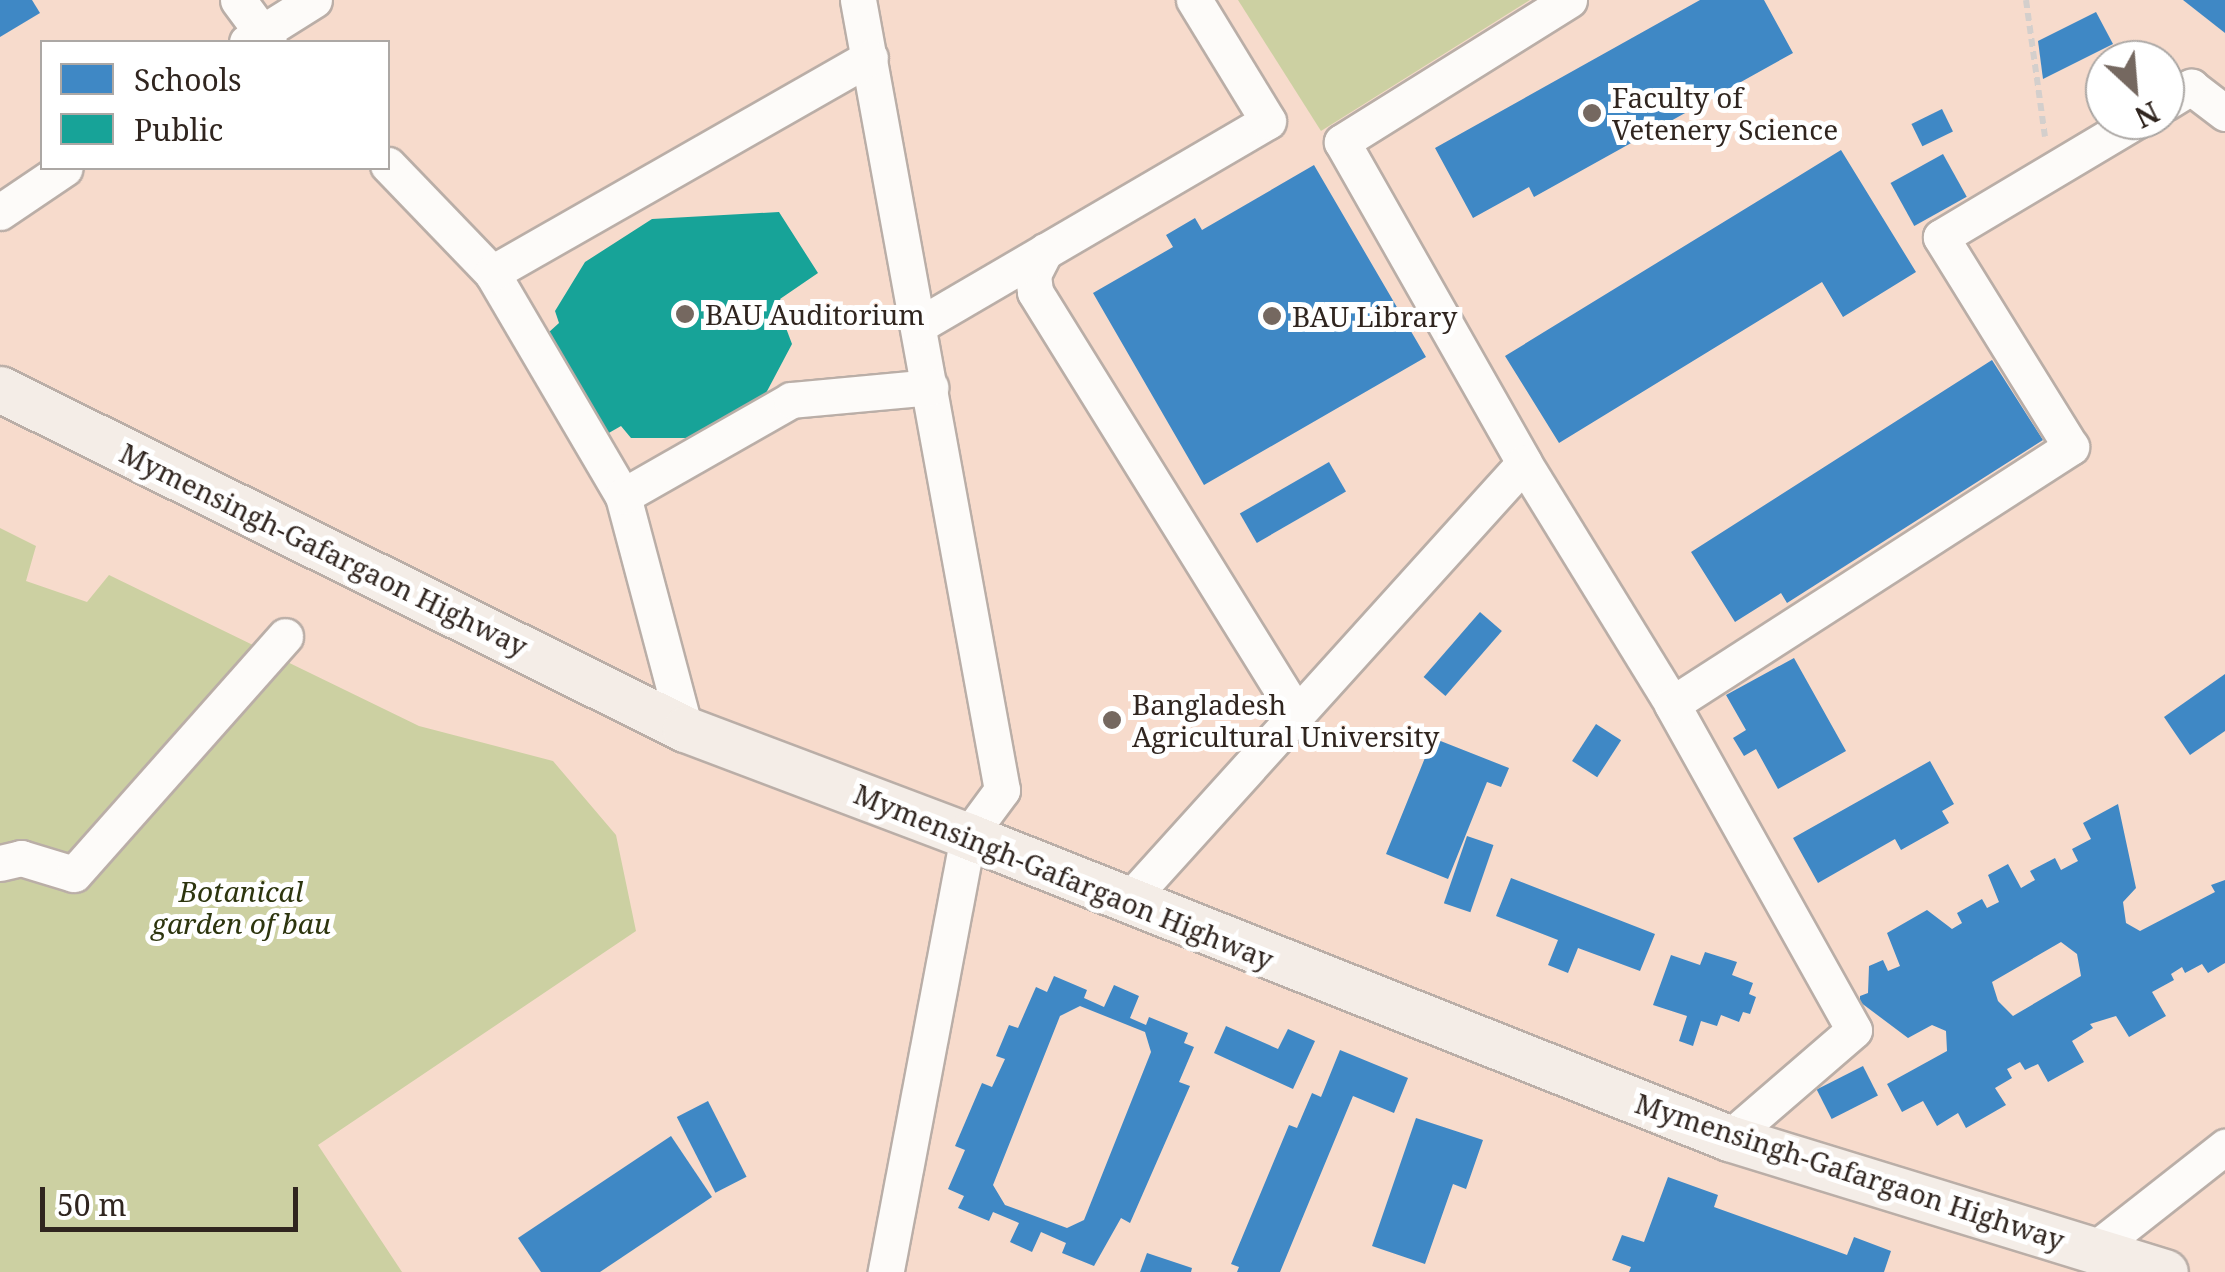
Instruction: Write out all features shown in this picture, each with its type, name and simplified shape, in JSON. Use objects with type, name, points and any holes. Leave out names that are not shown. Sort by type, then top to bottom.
[{"type":"main road","name":"Mymensingh-Gafargaon Highway","points":[[0,389],[685,729],[968,836],[1729,1138],[2165,1272]]},
{"type":"street","points":[[238,0],[259,39],[314,0]]},
{"type":"street","points":[[858,0],[1002,790],[968,836],[886,1272]]},
{"type":"street","points":[[920,325],[1268,121],[1194,0]]},
{"type":"street","points":[[1569,0],[1342,142],[1524,463],[1672,704],[1854,1030],[1729,1138]]},
{"type":"street","points":[[492,272],[870,57]]},
{"type":"street","points":[[2185,91],[2191,88],[2225,113]]},
{"type":"street","points":[[1672,704],[2070,446],[1940,237],[2103,140]]},
{"type":"street","points":[[390,167],[492,272],[624,496],[685,729]]},
{"type":"street","points":[[0,212],[62,170]]},
{"type":"street","points":[[1045,252],[1032,283],[1035,292],[1297,714]]},
{"type":"street","points":[[624,496],[791,400],[930,386]]},
{"type":"street","points":[[1128,901],[1524,463]]},
{"type":"street","points":[[0,864],[21,858],[74,874],[285,636]]},
{"type":"street","points":[[2094,1250],[2225,1146]]},
{"type":"path","points":[[2026,0],[2049,172]]},
{"type":"shaded area","name":"Bangladesh Agricultural University","points":[[0,0],[2225,0],[2225,1272],[0,1272]]},
{"type":"green space","points":[[1238,0],[1530,0],[1321,131]]},
{"type":"green space","name":"Botanical garden of bau","points":[[0,528],[36,546],[26,581],[87,602],[109,575],[419,726],[553,761],[616,835],[636,931],[318,1145],[402,1272],[0,1272]]},
{"type":"building: Schools","points":[[0,0],[32,0],[40,13],[0,37]]},
{"type":"building: Schools","points":[[1700,0],[1764,0],[1793,53],[1534,197],[1529,187],[1473,218],[1435,148]]},
{"type":"building: Schools","points":[[2183,0],[2225,0],[2225,33]]},
{"type":"building: Schools","points":[[2096,12],[2111,40],[2085,40],[2085,58],[2043,79],[2038,41]]},
{"type":"building: Schools","points":[[1942,109],[1953,131],[1922,146],[1911,124]]},
{"type":"building: Schools","points":[[1841,150],[1916,272],[1843,317],[1822,282],[1559,443],[1505,356]]},
{"type":"building: Schools","points":[[1943,154],[1967,197],[1914,226],[1891,183]]},
{"type":"building: Schools","points":[[1314,165],[1426,357],[1204,485],[1093,293],[1173,247],[1166,235],[1195,218],[1202,230]]},
{"type":"building: Schools","points":[[1992,360],[2043,440],[1787,603],[1781,593],[1735,622],[1691,552]]},
{"type":"building: Schools","points":[[1329,462],[1346,491],[1257,543],[1240,514]]},
{"type":"building: Schools","points":[[1480,612],[1502,631],[1445,696],[1424,677]]},
{"type":"building: Schools","points":[[1794,658],[1846,751],[1778,789],[1756,749],[1744,756],[1733,738],[1746,730],[1726,695]]},
{"type":"building: Schools","points":[[2225,674],[2225,731],[2190,755],[2164,717]]},
{"type":"building: Schools","points":[[1596,724],[1621,740],[1597,777],[1572,761]]},
{"type":"building: Schools","points":[[1433,738],[1509,768],[1501,787],[1487,782],[1448,879],[1386,854]]},
{"type":"building: Schools","points":[[1930,761],[1954,804],[1942,811],[1949,823],[1901,850],[1895,839],[1818,883],[1793,838]]},
{"type":"building: Schools","points":[[2118,804],[2136,888],[2123,902],[2126,923],[2140,931],[2215,892],[2211,885],[2225,880],[2225,963],[2208,973],[2202,964],[2185,973],[2182,967],[2171,974],[2174,980],[2152,992],[2166,1016],[2129,1037],[2116,1016],[2090,1024],[2093,1028],[2072,1041],[2084,1062],[2048,1082],[2038,1064],[2025,1070],[2020,1062],[2007,1069],[2012,1078],[1995,1088],[2006,1105],[1966,1128],[1958,1113],[1937,1126],[1923,1101],[1902,1112],[1887,1084],[1947,1051],[1946,1031],[1932,1025],[1908,1038],[1860,1002],[1860,996],[1868,993],[1869,966],[1883,960],[1888,971],[1900,966],[1887,933],[1927,910],[1952,929],[1962,923],[1957,913],[1982,899],[1987,908],[1999,902],[1988,875],[2008,864],[2021,888],[2035,880],[2030,871],[2055,858],[2061,870],[2078,861],[2072,849],[2091,839],[2083,823]],"holes":[[[2061,942],[2077,954],[2081,976],[2013,1016],[1998,1001],[1992,982]]]},
{"type":"building: Schools","points":[[1467,836],[1493,845],[1470,912],[1444,903]]},
{"type":"building: Schools","points":[[1511,878],[1655,934],[1640,971],[1578,948],[1568,973],[1548,965],[1558,940],[1496,916]]},
{"type":"building: Schools","points":[[1705,952],[1737,962],[1732,975],[1753,983],[1749,994],[1756,997],[1750,1014],[1743,1012],[1739,1022],[1721,1015],[1717,1026],[1701,1021],[1693,1046],[1679,1041],[1687,1016],[1653,1005],[1671,955],[1700,965]]},
{"type":"building: Schools","points":[[1054,976],[1087,990],[1084,998],[1104,1007],[1114,985],[1139,996],[1130,1018],[1146,1025],[1149,1017],[1188,1033],[1184,1043],[1194,1047],[1179,1082],[1190,1086],[1130,1223],[1121,1218],[1094,1266],[1062,1253],[1066,1243],[1041,1232],[1032,1252],[1010,1242],[1019,1223],[993,1212],[989,1221],[958,1208],[964,1196],[948,1189],[965,1150],[955,1146],[982,1083],[992,1087],[1005,1059],[996,1056],[1009,1025],[1018,1028],[1036,987],[1047,992]],"holes":[[[1080,1006],[1145,1032],[1151,1052],[1084,1220],[1067,1228],[1005,1205],[993,1185],[1060,1016]]]},
{"type":"building: Schools","points":[[1226,1026],[1278,1049],[1288,1029],[1315,1041],[1293,1089],[1214,1053]]},
{"type":"building: Schools","points":[[1340,1050],[1408,1078],[1394,1113],[1353,1096],[1280,1272],[1237,1272],[1239,1267],[1231,1264],[1289,1125],[1297,1128],[1312,1093],[1321,1097]]},
{"type":"building: Schools","points":[[1863,1066],[1878,1095],[1832,1119],[1817,1090]]},
{"type":"building: Schools","points":[[708,1101],[747,1177],[715,1193],[677,1117]]},
{"type":"building: Schools","points":[[1416,1118],[1483,1140],[1466,1189],[1453,1184],[1425,1264],[1372,1246]]},
{"type":"building: Schools","points":[[671,1136],[712,1197],[600,1272],[541,1272],[518,1238]]},
{"type":"building: Schools","points":[[1668,1177],[1718,1195],[1714,1207],[1847,1255],[1854,1237],[1891,1251],[1884,1272],[1629,1272],[1631,1267],[1612,1260],[1622,1235],[1644,1242]]},
{"type":"building: Schools","points":[[1147,1253],[1192,1268],[1191,1272],[1140,1272]]},
{"type":"building: Public","points":[[779,212],[818,273],[780,299],[794,322],[786,328],[792,344],[765,395],[692,438],[631,438],[621,426],[607,434],[602,424],[588,432],[548,333],[559,323],[555,311],[585,262],[652,219]]},
{"type":"place","name":"Faculty of Vetenery Science","points":[[1592,113]]},
{"type":"place","name":"BAU Auditorium","points":[[685,314]]},
{"type":"place","name":"BAU Library","points":[[1272,316]]},
{"type":"place","name":"Bangladesh Agricultural University","points":[[1112,720]]}]
